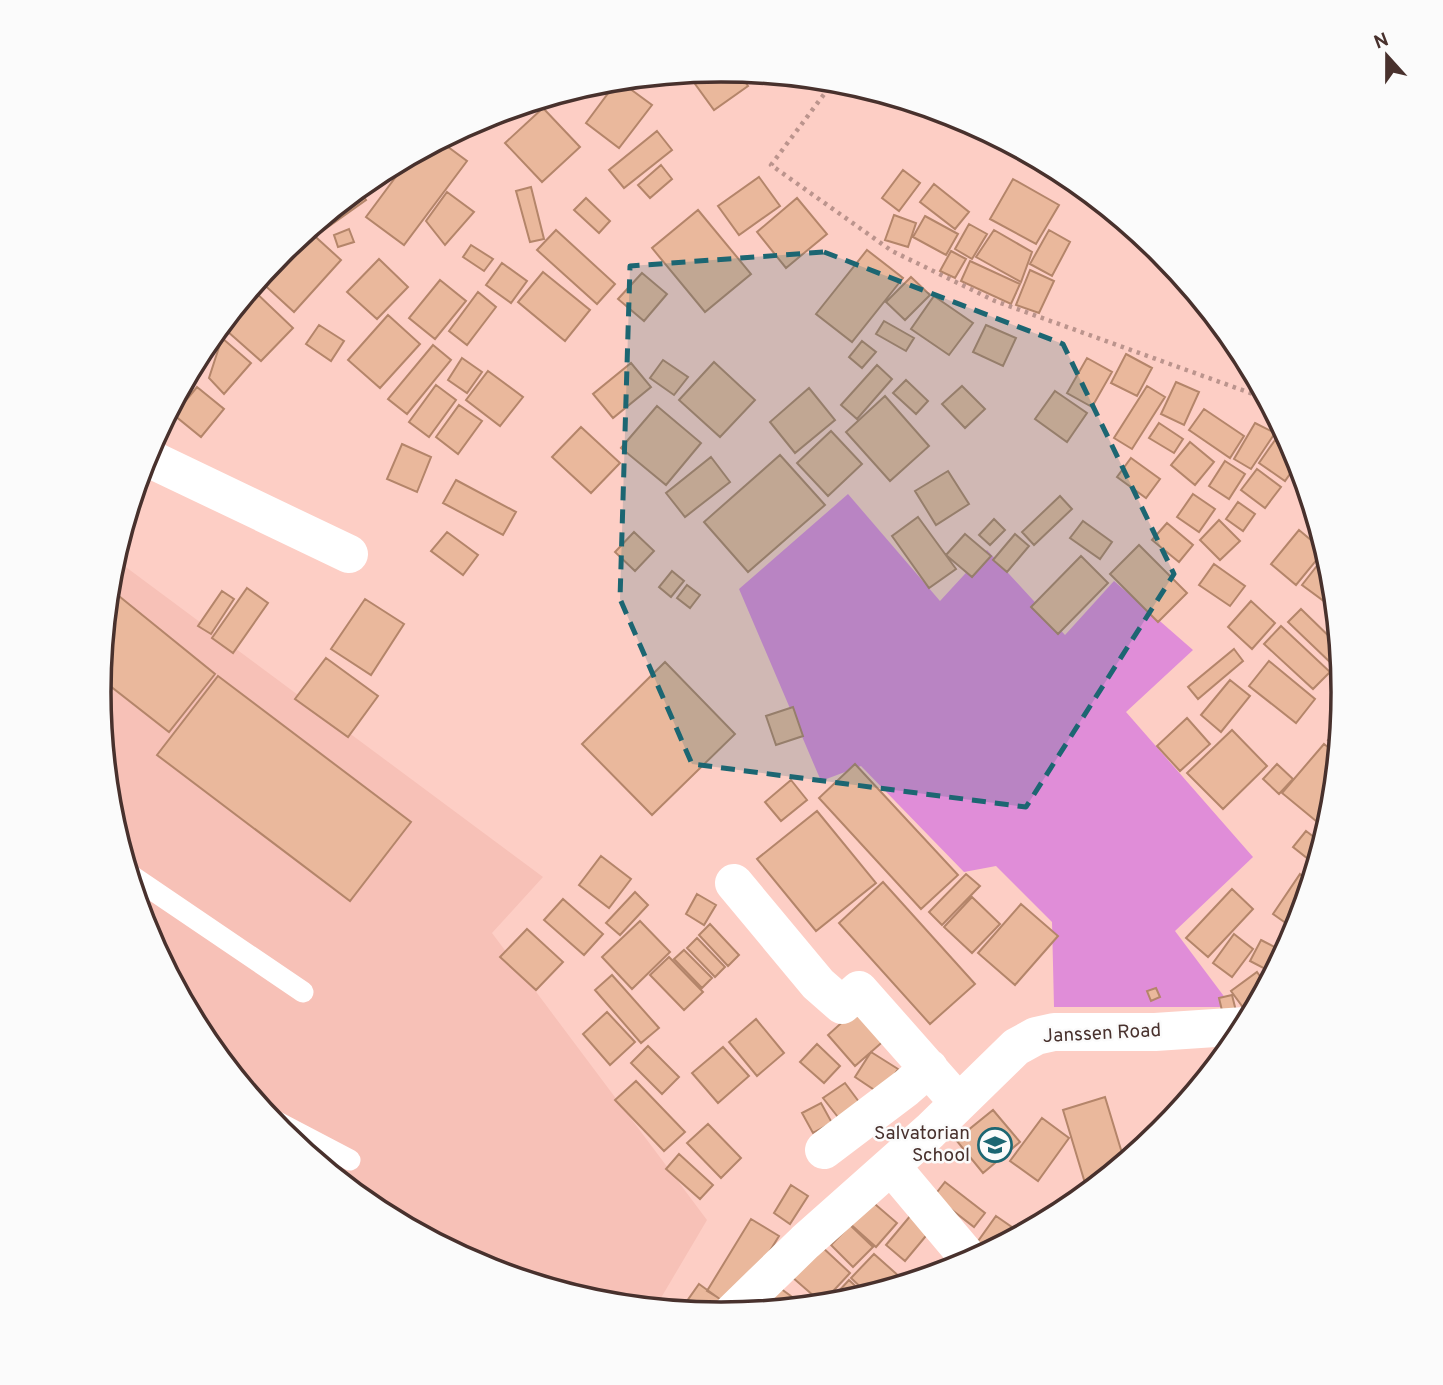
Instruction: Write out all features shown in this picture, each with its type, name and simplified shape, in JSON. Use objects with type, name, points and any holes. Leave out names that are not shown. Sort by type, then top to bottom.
[{"type":"street","points":[[157,462],[349,554]]},
{"type":"street","points":[[734,883],[818,984],[842,1005],[859,990],[958,1102]]},
{"type":"street","name":"Janssen Road","points":[[743,1302],[805,1242],[892,1167],[1016,1047],[1036,1036],[1055,1032],[1155,1032],[1232,1027]]},
{"type":"street","points":[[824,1150],[929,1068]]},
{"type":"street","points":[[892,1167],[964,1252]]},
{"type":"lane","points":[[142,883],[303,992]]},
{"type":"lane","points":[[301,1134],[350,1160]]},
{"type":"path","points":[[826,91],[771,165],[892,251],[995,301],[1254,394]]},
{"type":"highlighted area","points":[[824,252],[1063,344],[1174,574],[1026,807],[692,764],[620,599],[630,266]]},
{"type":"shaded area","points":[[848,494],[940,601],[987,550],[1065,635],[1114,581],[1193,650],[1126,712],[1253,857],[1175,931],[1232,1007],[1054,1007],[1052,922],[996,866],[964,872],[861,766],[821,781],[739,589]]},
{"type":"shaded area","points":[[125,566],[543,877],[492,933],[707,1220],[660,1299],[602,1291],[564,1282],[525,1270],[452,1240],[382,1200],[319,1151],[263,1095],[237,1064],[193,998],[158,926],[132,850],[116,772],[111,692],[116,613]]},
{"type":"building","points":[[695,83],[746,83],[748,86],[714,110]]},
{"type":"building","points":[[630,89],[652,105],[619,148],[586,123],[608,93]]},
{"type":"building","points":[[544,109],[580,147],[542,182],[505,143]]},
{"type":"building","points":[[657,131],[672,150],[624,188],[609,170]]},
{"type":"building","points":[[448,147],[467,161],[404,245],[366,217],[396,176],[416,164]]},
{"type":"building","points":[[661,165],[672,179],[650,198],[638,185]]},
{"type":"building","points":[[903,170],[920,183],[899,211],[882,198]]},
{"type":"building","points":[[759,177],[780,206],[739,235],[718,206]]},
{"type":"building","points":[[1013,179],[1059,205],[1036,244],[990,219]]},
{"type":"building","points":[[934,184],[969,212],[955,229],[920,202]]},
{"type":"building","points":[[531,187],[544,239],[530,242],[516,191]]},
{"type":"building","points":[[447,192],[474,212],[445,245],[426,221]]},
{"type":"building","points":[[364,198],[366,200],[325,229],[350,208]]},
{"type":"building","points":[[586,198],[610,221],[599,233],[574,210]]},
{"type":"building","points":[[797,198],[827,234],[786,268],[757,232]]},
{"type":"building","points":[[698,210],[751,274],[705,312],[652,248]]},
{"type":"building","points":[[894,215],[916,223],[908,247],[885,240]]},
{"type":"building","points":[[925,216],[958,234],[946,255],[913,237]]},
{"type":"building","points":[[969,224],[987,234],[972,259],[955,249]]},
{"type":"building","points":[[349,229],[354,242],[338,247],[334,235]]},
{"type":"building","points":[[556,230],[615,284],[597,304],[537,250]]},
{"type":"building","points":[[994,230],[1032,252],[1021,282],[976,257]]},
{"type":"building","points":[[1049,230],[1070,242],[1052,276],[1030,264]]},
{"type":"building","points":[[316,237],[341,260],[294,312],[266,287]]},
{"type":"building","points":[[471,245],[493,259],[484,271],[463,257]]},
{"type":"building","points":[[867,250],[903,278],[852,342],[816,314]]},
{"type":"building","points":[[951,251],[966,259],[955,278],[940,271]]},
{"type":"building","points":[[379,259],[408,287],[377,319],[347,292]]},
{"type":"building","points":[[970,261],[1020,284],[1011,304],[961,281]]},
{"type":"building","points":[[502,263],[527,281],[511,303],[486,285]]},
{"type":"building","points":[[1030,270],[1054,281],[1039,313],[1016,305]]},
{"type":"building","points":[[543,272],[590,310],[565,341],[518,302]]},
{"type":"building","points":[[642,273],[667,294],[644,321],[618,299]]},
{"type":"building","points":[[911,277],[930,295],[905,320],[886,302]]},
{"type":"building","points":[[440,280],[466,301],[435,339],[409,318]]},
{"type":"building","points":[[478,292],[496,307],[467,345],[449,331]]},
{"type":"building","points":[[259,295],[293,328],[261,361],[229,333]]},
{"type":"building","points":[[934,296],[973,323],[949,355],[911,329]]},
{"type":"building","points":[[388,315],[420,344],[380,388],[348,360]]},
{"type":"building","points":[[884,321],[914,338],[906,351],[876,334]]},
{"type":"building","points":[[319,325],[344,341],[331,361],[306,344]]},
{"type":"building","points":[[986,325],[1016,338],[1003,366],[973,352]]},
{"type":"building","points":[[224,339],[251,363],[224,394],[209,378]]},
{"type":"building","points":[[862,341],[876,352],[862,368],[849,357]]},
{"type":"building","points":[[433,345],[451,360],[407,414],[388,399]]},
{"type":"building","points":[[1126,354],[1152,368],[1137,396],[1111,383]]},
{"type":"building","points":[[462,358],[482,372],[467,393],[448,380]]},
{"type":"building","points":[[1087,358],[1112,372],[1092,407],[1067,393]]},
{"type":"building","points":[[663,360],[688,377],[674,395],[650,378]]},
{"type":"building","points":[[714,362],[755,400],[720,437],[679,400]]},
{"type":"building","points":[[631,363],[651,387],[613,418],[593,394]]},
{"type":"building","points":[[877,365],[892,379],[857,419],[841,405]]},
{"type":"building","points":[[488,371],[523,397],[500,426],[466,400]]},
{"type":"building","points":[[906,380],[928,401],[916,414],[893,393]]},
{"type":"building","points":[[1176,382],[1199,392],[1184,425],[1161,414]]},
{"type":"building","points":[[436,385],[456,400],[429,437],[409,422]]},
{"type":"building","points":[[962,386],[985,409],[965,428],[942,404]]},
{"type":"building","points":[[1147,386],[1165,397],[1132,449],[1114,438]]},
{"type":"building","points":[[197,387],[224,409],[201,437],[177,417]]},
{"type":"building","points":[[809,388],[835,420],[795,453],[770,422]]},
{"type":"building","points":[[1055,391],[1087,413],[1067,442],[1035,419]]},
{"type":"building","points":[[885,396],[929,446],[890,481],[846,432]]},
{"type":"building","points":[[459,405],[482,421],[458,454],[436,437]]},
{"type":"building","points":[[657,406],[701,443],[666,485],[621,448]]},
{"type":"building","points":[[1204,409],[1244,436],[1230,458],[1189,430]]},
{"type":"building","points":[[1159,423],[1183,439],[1174,453],[1149,438]]},
{"type":"building","points":[[1255,423],[1273,432],[1274,434],[1251,469],[1234,459]]},
{"type":"building","points":[[581,427],[620,463],[591,493],[552,457]]},
{"type":"building","points":[[831,431],[862,464],[828,496],[797,463]]},
{"type":"building","points":[[1275,440],[1290,473],[1285,481],[1259,463]]},
{"type":"building","points":[[1190,442],[1214,462],[1195,485],[1171,465]]},
{"type":"building","points":[[402,444],[431,457],[417,492],[387,479]]},
{"type":"building","points":[[780,455],[825,505],[748,572],[704,522]]},
{"type":"building","points":[[711,457],[730,482],[685,517],[666,493]]},
{"type":"building","points":[[1131,458],[1160,479],[1146,498],[1117,477]]},
{"type":"building","points":[[1225,461],[1245,474],[1229,499],[1209,486]]},
{"type":"building","points":[[1257,469],[1281,487],[1265,508],[1241,490]]},
{"type":"building","points":[[948,471],[969,504],[936,525],[915,491]]},
{"type":"building","points":[[456,480],[516,512],[503,535],[443,503]]},
{"type":"building","points":[[1193,494],[1215,509],[1199,532],[1177,517]]},
{"type":"building","points":[[1060,496],[1072,509],[1034,545],[1022,532]]},
{"type":"building","points":[[1238,502],[1255,514],[1243,531],[1226,519]]},
{"type":"building","points":[[918,517],[956,569],[929,588],[892,536]]},
{"type":"building","points":[[994,519],[1005,530],[990,545],[979,535]]},
{"type":"building","points":[[1219,520],[1240,541],[1220,560],[1200,540]]},
{"type":"building","points":[[1083,521],[1112,542],[1100,559],[1070,538]]},
{"type":"building","points":[[1167,523],[1193,545],[1179,562],[1152,540]]},
{"type":"building","points":[[1299,530],[1313,541],[1317,560],[1296,585],[1271,564]]},
{"type":"building","points":[[447,532],[478,555],[463,575],[431,551]]},
{"type":"building","points":[[634,532],[654,551],[635,571],[615,552]]},
{"type":"building","points":[[965,534],[991,556],[972,577],[946,555]]},
{"type":"building","points":[[1015,534],[1029,546],[1007,572],[993,560]]},
{"type":"building","points":[[1139,545],[1187,593],[1158,622],[1110,574]]},
{"type":"building","points":[[1081,556],[1108,583],[1058,634],[1031,607]]},
{"type":"building","points":[[1214,564],[1245,586],[1230,606],[1199,585]]},
{"type":"building","points":[[1318,565],[1325,602],[1302,585]]},
{"type":"building","points":[[672,571],[684,581],[671,597],[659,587]]},
{"type":"building","points":[[687,585],[700,595],[690,608],[677,598]]},
{"type":"building","points":[[247,588],[268,603],[233,653],[212,638]]},
{"type":"building","points":[[222,591],[234,599],[211,634],[198,626]]},
{"type":"building","points":[[119,596],[215,674],[169,732],[111,687]]},
{"type":"building","points":[[365,599],[404,624],[371,675],[331,649]]},
{"type":"building","points":[[1251,601],[1275,623],[1252,649],[1228,627]]},
{"type":"building","points":[[1301,609],[1329,636],[1330,663],[1288,622]]},
{"type":"building","points":[[1281,626],[1330,672],[1313,689],[1264,644]]},
{"type":"building","points":[[1234,649],[1243,661],[1198,699],[1188,687]]},
{"type":"building","points":[[326,658],[378,696],[348,737],[295,699]]},
{"type":"building","points":[[1269,661],[1315,699],[1296,723],[1249,686]]},
{"type":"building","points":[[665,662],[735,734],[652,815],[582,744]]},
{"type":"building","points":[[218,676],[411,822],[350,901],[157,755]]},
{"type":"building","points":[[1230,680],[1250,696],[1221,732],[1201,715]]},
{"type":"building","points":[[793,707],[803,736],[776,745],[766,716]]},
{"type":"building","points":[[1187,718],[1210,744],[1180,771],[1157,746]]},
{"type":"building","points":[[1232,730],[1267,766],[1223,809],[1187,773]]},
{"type":"building","points":[[1324,744],[1329,748],[1318,822],[1282,793]]},
{"type":"building","points":[[855,764],[958,875],[921,909],[819,798]]},
{"type":"building","points":[[1277,764],[1293,779],[1279,794],[1263,779]]},
{"type":"building","points":[[791,780],[807,800],[781,821],[765,802]]},
{"type":"building","points":[[817,811],[876,883],[816,931],[757,859]]},
{"type":"building","points":[[1306,831],[1314,837],[1308,859],[1293,847]]},
{"type":"building","points":[[601,856],[631,879],[609,908],[579,885]]},
{"type":"building","points":[[966,874],[980,886],[942,925],[929,912]]},
{"type":"building","points":[[1300,874],[1303,876],[1286,923],[1273,914]]},
{"type":"building","points":[[883,882],[975,984],[930,1024],[839,923]]},
{"type":"building","points":[[1232,889],[1253,909],[1208,957],[1186,938]]},
{"type":"building","points":[[635,892],[648,905],[620,935],[606,923]]},
{"type":"building","points":[[697,894],[716,905],[704,925],[686,914]]},
{"type":"building","points":[[972,897],[1000,924],[972,953],[944,927]]},
{"type":"building","points":[[563,899],[603,934],[584,955],[544,920]]},
{"type":"building","points":[[1021,904],[1058,936],[1015,985],[978,953]]},
{"type":"building","points":[[640,921],[670,952],[632,989],[602,957]]},
{"type":"building","points":[[710,924],[739,955],[728,966],[699,935]]},
{"type":"building","points":[[527,929],[563,962],[536,990],[500,957]]},
{"type":"building","points":[[1234,934],[1253,949],[1232,977],[1213,963]]},
{"type":"building","points":[[697,938],[725,967],[715,977],[687,948]]},
{"type":"building","points":[[1261,940],[1275,948],[1265,969],[1250,961]]},
{"type":"building","points":[[684,950],[712,978],[702,988],[674,959]]},
{"type":"building","points":[[669,957],[703,992],[684,1010],[650,975]]},
{"type":"building","points":[[1257,972],[1261,977],[1244,1008],[1231,991]]},
{"type":"building","points":[[612,975],[659,1028],[641,1043],[595,990]]},
{"type":"building","points":[[1156,988],[1160,997],[1151,1001],[1147,991]]},
{"type":"building","points":[[1232,995],[1237,1019],[1225,1023],[1219,998]]},
{"type":"building","points":[[859,1007],[887,1038],[855,1066],[828,1035]]},
{"type":"building","points":[[607,1012],[635,1042],[610,1065],[583,1034]]},
{"type":"building","points":[[756,1019],[784,1053],[757,1076],[729,1042]]},
{"type":"building","points":[[817,1044],[840,1066],[824,1083],[800,1062]]},
{"type":"building","points":[[648,1046],[679,1077],[662,1094],[631,1063]]},
{"type":"building","points":[[723,1047],[749,1076],[718,1103],[692,1073]]},
{"type":"building","points":[[871,1052],[898,1069],[882,1095],[855,1077]]},
{"type":"building","points":[[636,1081],[685,1132],[664,1151],[615,1100]]},
{"type":"building","points":[[845,1083],[862,1106],[841,1121],[823,1098]]},
{"type":"building","points":[[1105,1097],[1122,1153],[1085,1183],[1063,1110]]},
{"type":"building","points":[[821,1103],[832,1123],[813,1133],[802,1113]]},
{"type":"building","points":[[993,1110],[1020,1142],[983,1173],[956,1140]]},
{"type":"building","points":[[1042,1118],[1069,1138],[1038,1181],[1010,1161]]},
{"type":"building","points":[[708,1124],[741,1158],[721,1178],[687,1143]]},
{"type":"building","points":[[679,1154],[713,1185],[700,1199],[666,1169]]},
{"type":"building","points":[[945,1182],[985,1213],[974,1227],[934,1196]]},
{"type":"building","points":[[791,1185],[808,1196],[790,1224],[774,1213]]},
{"type":"building","points":[[869,1199],[897,1223],[876,1247],[848,1222]]},
{"type":"building","points":[[916,1209],[935,1225],[905,1261],[886,1245]]},
{"type":"building","points":[[996,1216],[1014,1228],[979,1246],[976,1244]]},
{"type":"building","points":[[751,1219],[779,1236],[739,1302],[726,1303],[707,1291]]},
{"type":"building","points":[[850,1225],[873,1247],[853,1267],[831,1245]]},
{"type":"building","points":[[821,1246],[850,1273],[832,1293],[814,1296],[792,1277]]},
{"type":"building","points":[[874,1254],[899,1276],[860,1286],[851,1278]]},
{"type":"building","points":[[769,1280],[794,1299],[761,1301],[754,1301]]},
{"type":"building","points":[[849,1280],[857,1287],[841,1291],[838,1291]]},
{"type":"building","points":[[699,1284],[725,1303],[722,1303],[687,1301]]},
{"type":"place","name":"Salvatorian School","points":[[995,1145]]}]
